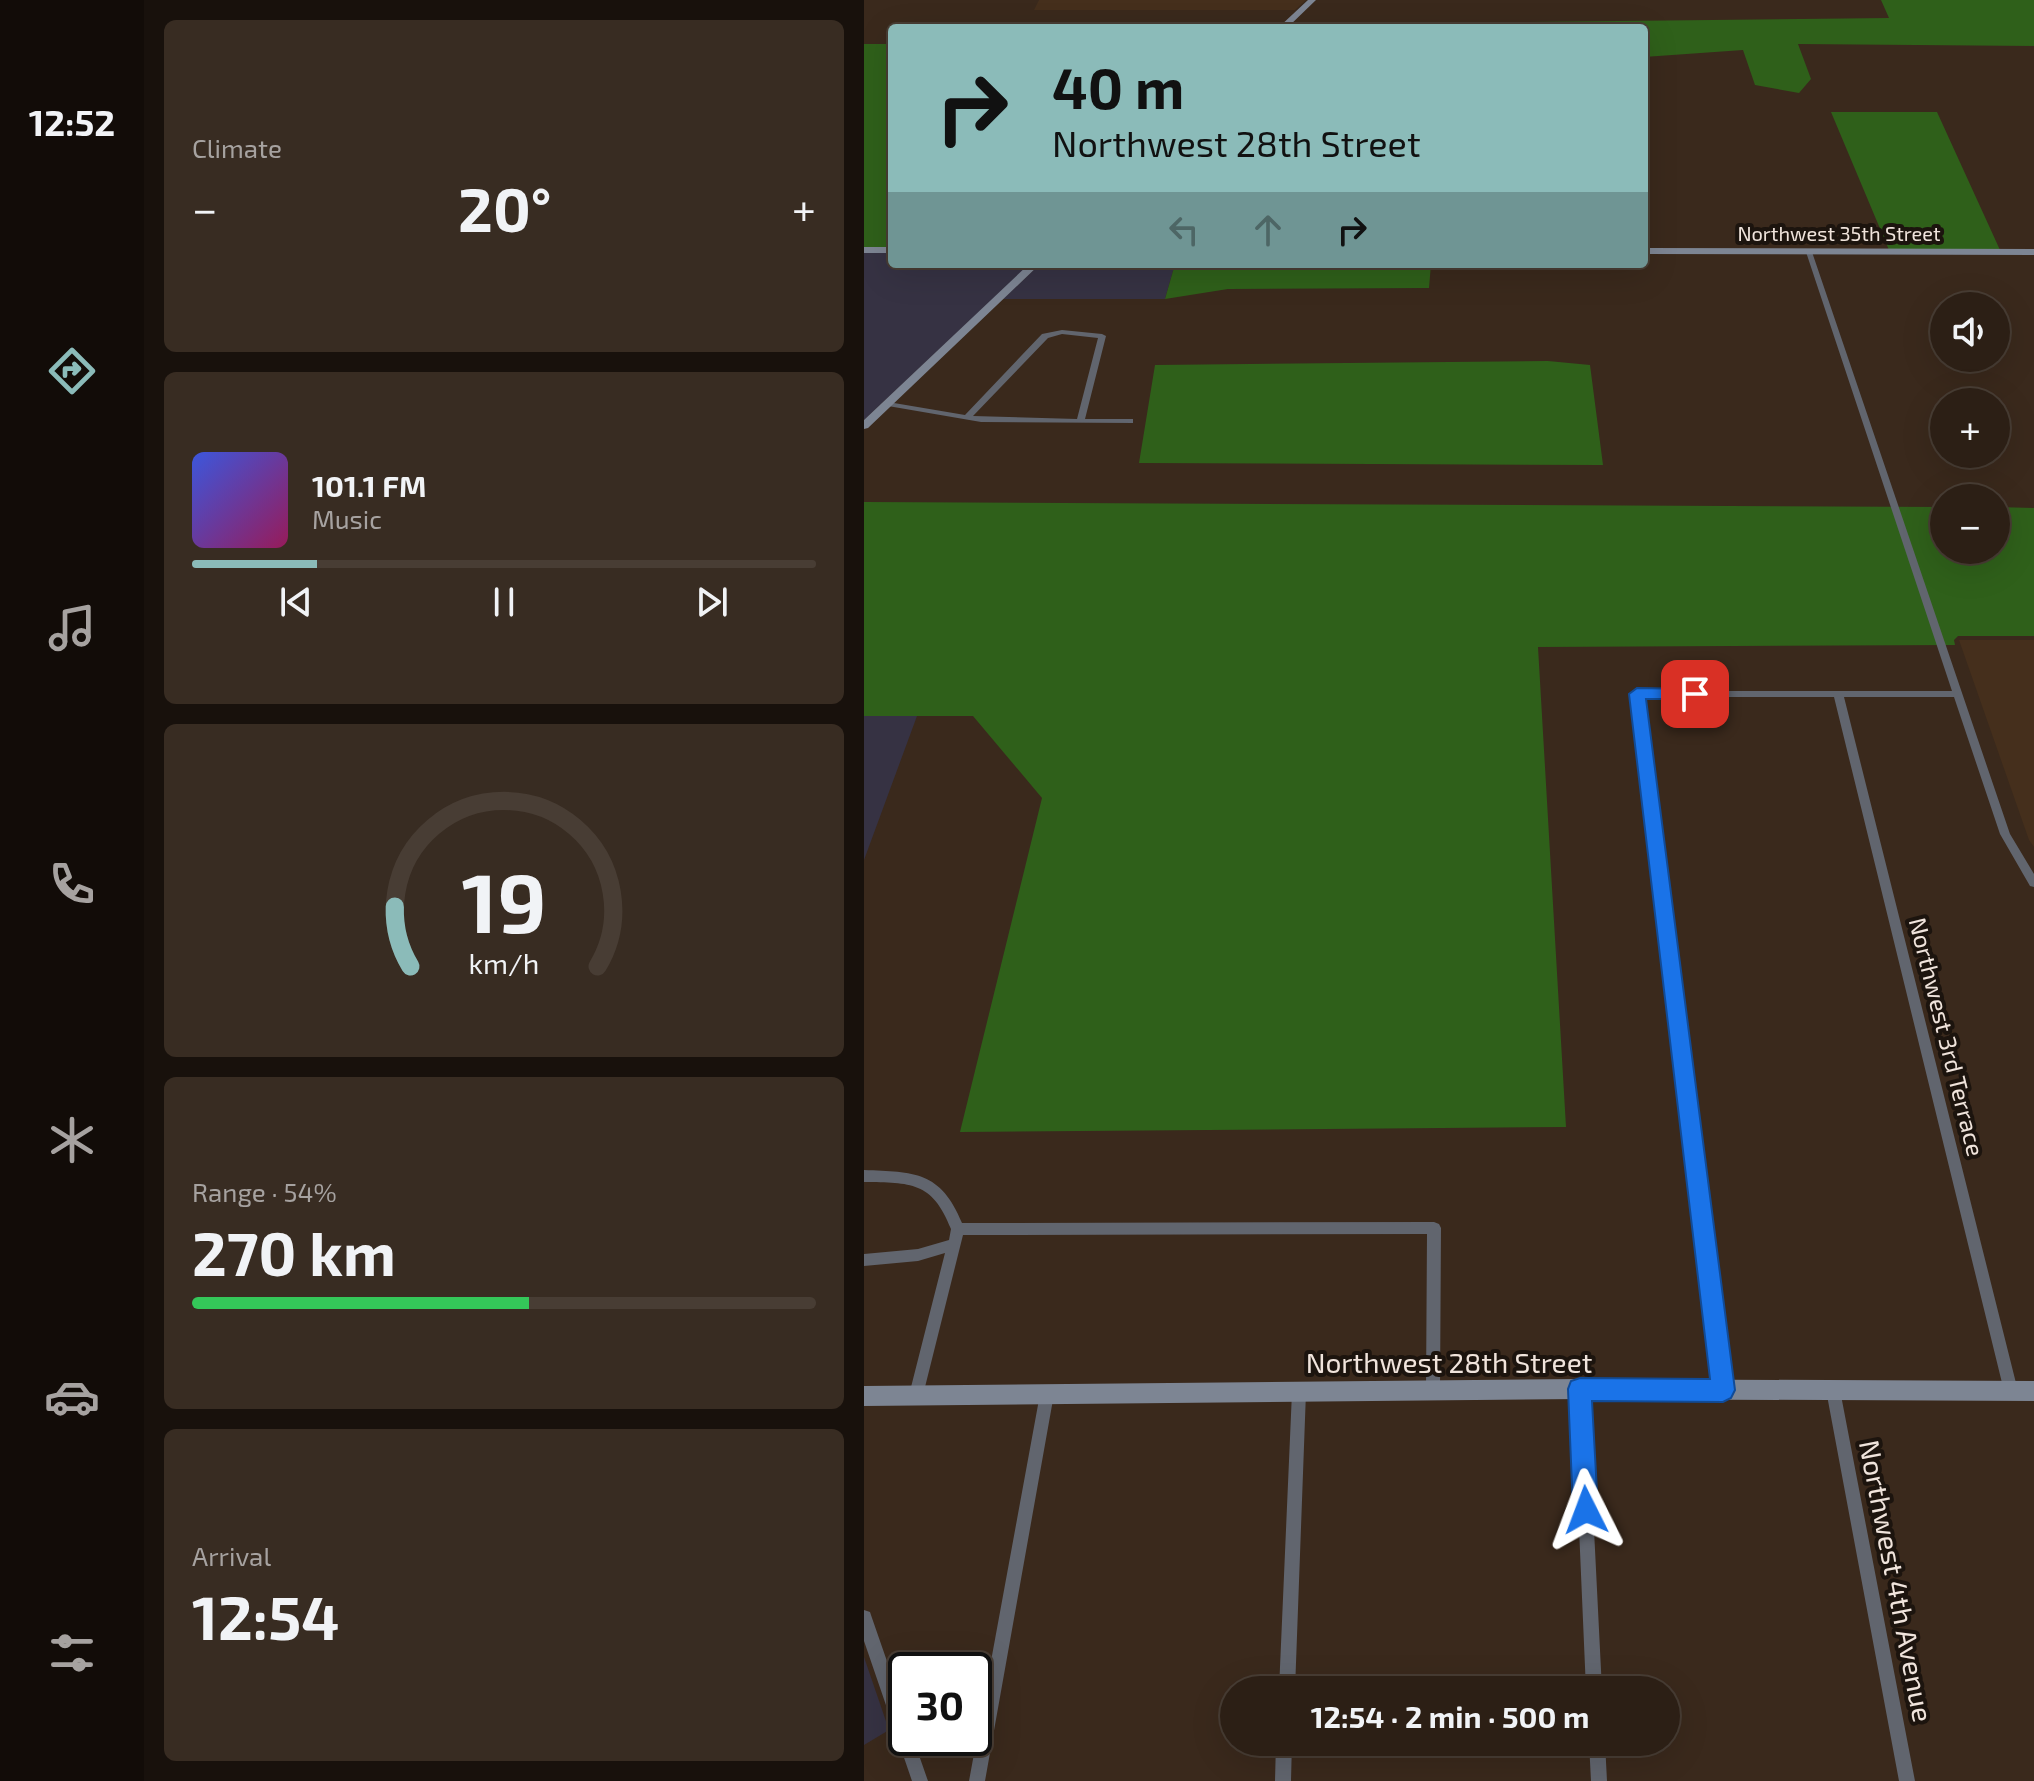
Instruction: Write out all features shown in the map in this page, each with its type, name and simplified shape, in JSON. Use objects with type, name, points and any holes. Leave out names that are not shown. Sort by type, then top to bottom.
[{"type":"street","points":[[1286,24],[1312,0]]},
{"type":"street","points":[[864,250],[888,250]]},
{"type":"street","name":"Northwest 35th Street","points":[[1648,251],[2034,252]]},
{"type":"street","points":[[1809,252],[1955,694],[2005,834],[2034,883]]},
{"type":"street","points":[[864,426],[1031,268]]},
{"type":"street","points":[[967,418],[1045,336],[1090,332],[1102,336],[1103,341],[1080,421]]},
{"type":"street","points":[[888,404],[967,418],[1130,421]]},
{"type":"street","points":[[1723,1390],[1637,694],[1955,694]]},
{"type":"street","name":"Northwest 3rd Terrace","points":[[1838,694],[2011,1391]]},
{"type":"street","points":[[864,1176],[912,1180],[933,1187],[945,1196],[958,1229],[916,1395]]},
{"type":"street","points":[[958,1229],[1434,1228],[1433,1390]]},
{"type":"street","points":[[864,1260],[918,1255],[954,1244]]},
{"type":"street","points":[[1580,1389],[1593,1676]]},
{"type":"street","name":"Northwest 28th Street","points":[[864,1396],[1580,1389],[2034,1391]]},
{"type":"street","name":"Northwest 4th Avenue","points":[[1833,1390],[1907,1781]]},
{"type":"street","points":[[1288,1676],[1299,1392]]},
{"type":"street","points":[[977,1781],[1047,1394]]},
{"type":"street","points":[[864,1618],[920,1781]]},
{"type":"street","points":[[1283,1781],[1284,1756]]},
{"type":"street","points":[[1598,1756],[1599,1781]]},
{"type":"shaded area","points":[[1039,0],[1306,0],[1295,10],[1034,10]]},
{"type":"shaded area","points":[[864,252],[888,252],[888,268],[1026,268],[864,420]]},
{"type":"shaded area","points":[[1036,268],[1174,268],[1165,299],[1003,299]]},
{"type":"shaded area","points":[[1959,640],[2034,640],[2034,847],[2029,840]]},
{"type":"shaded area","points":[[864,716],[917,716],[864,860]]},
{"type":"shaded area","points":[[864,1657],[888,1731],[864,1745]]},
{"type":"green space","points":[[1881,0],[2034,0],[2034,46],[1798,44],[1811,79],[1799,93],[1755,85],[1743,50],[1648,57],[1648,24],[1527,24],[1527,22],[1889,18]]},
{"type":"green space","points":[[864,44],[888,44],[888,247],[864,247]]},
{"type":"green space","points":[[1831,112],[1937,112],[2000,250],[1889,250]]},
{"type":"green space","points":[[1174,268],[1431,268],[1429,288],[1228,289],[1165,299]]},
{"type":"green space","points":[[1548,361],[1590,365],[1603,465],[1139,463],[1155,365]]},
{"type":"green space","points":[[864,502],[1930,507],[1930,564],[2010,564],[2010,507],[2034,508],[2034,636],[1958,636],[1954,640],[1955,645],[1538,647],[1566,1127],[960,1132],[1042,798],[973,716],[864,716]]},
{"type":"route","points":[[1586,1510],[1580,1389],[1723,1390],[1637,694],[1695,694]]}]
